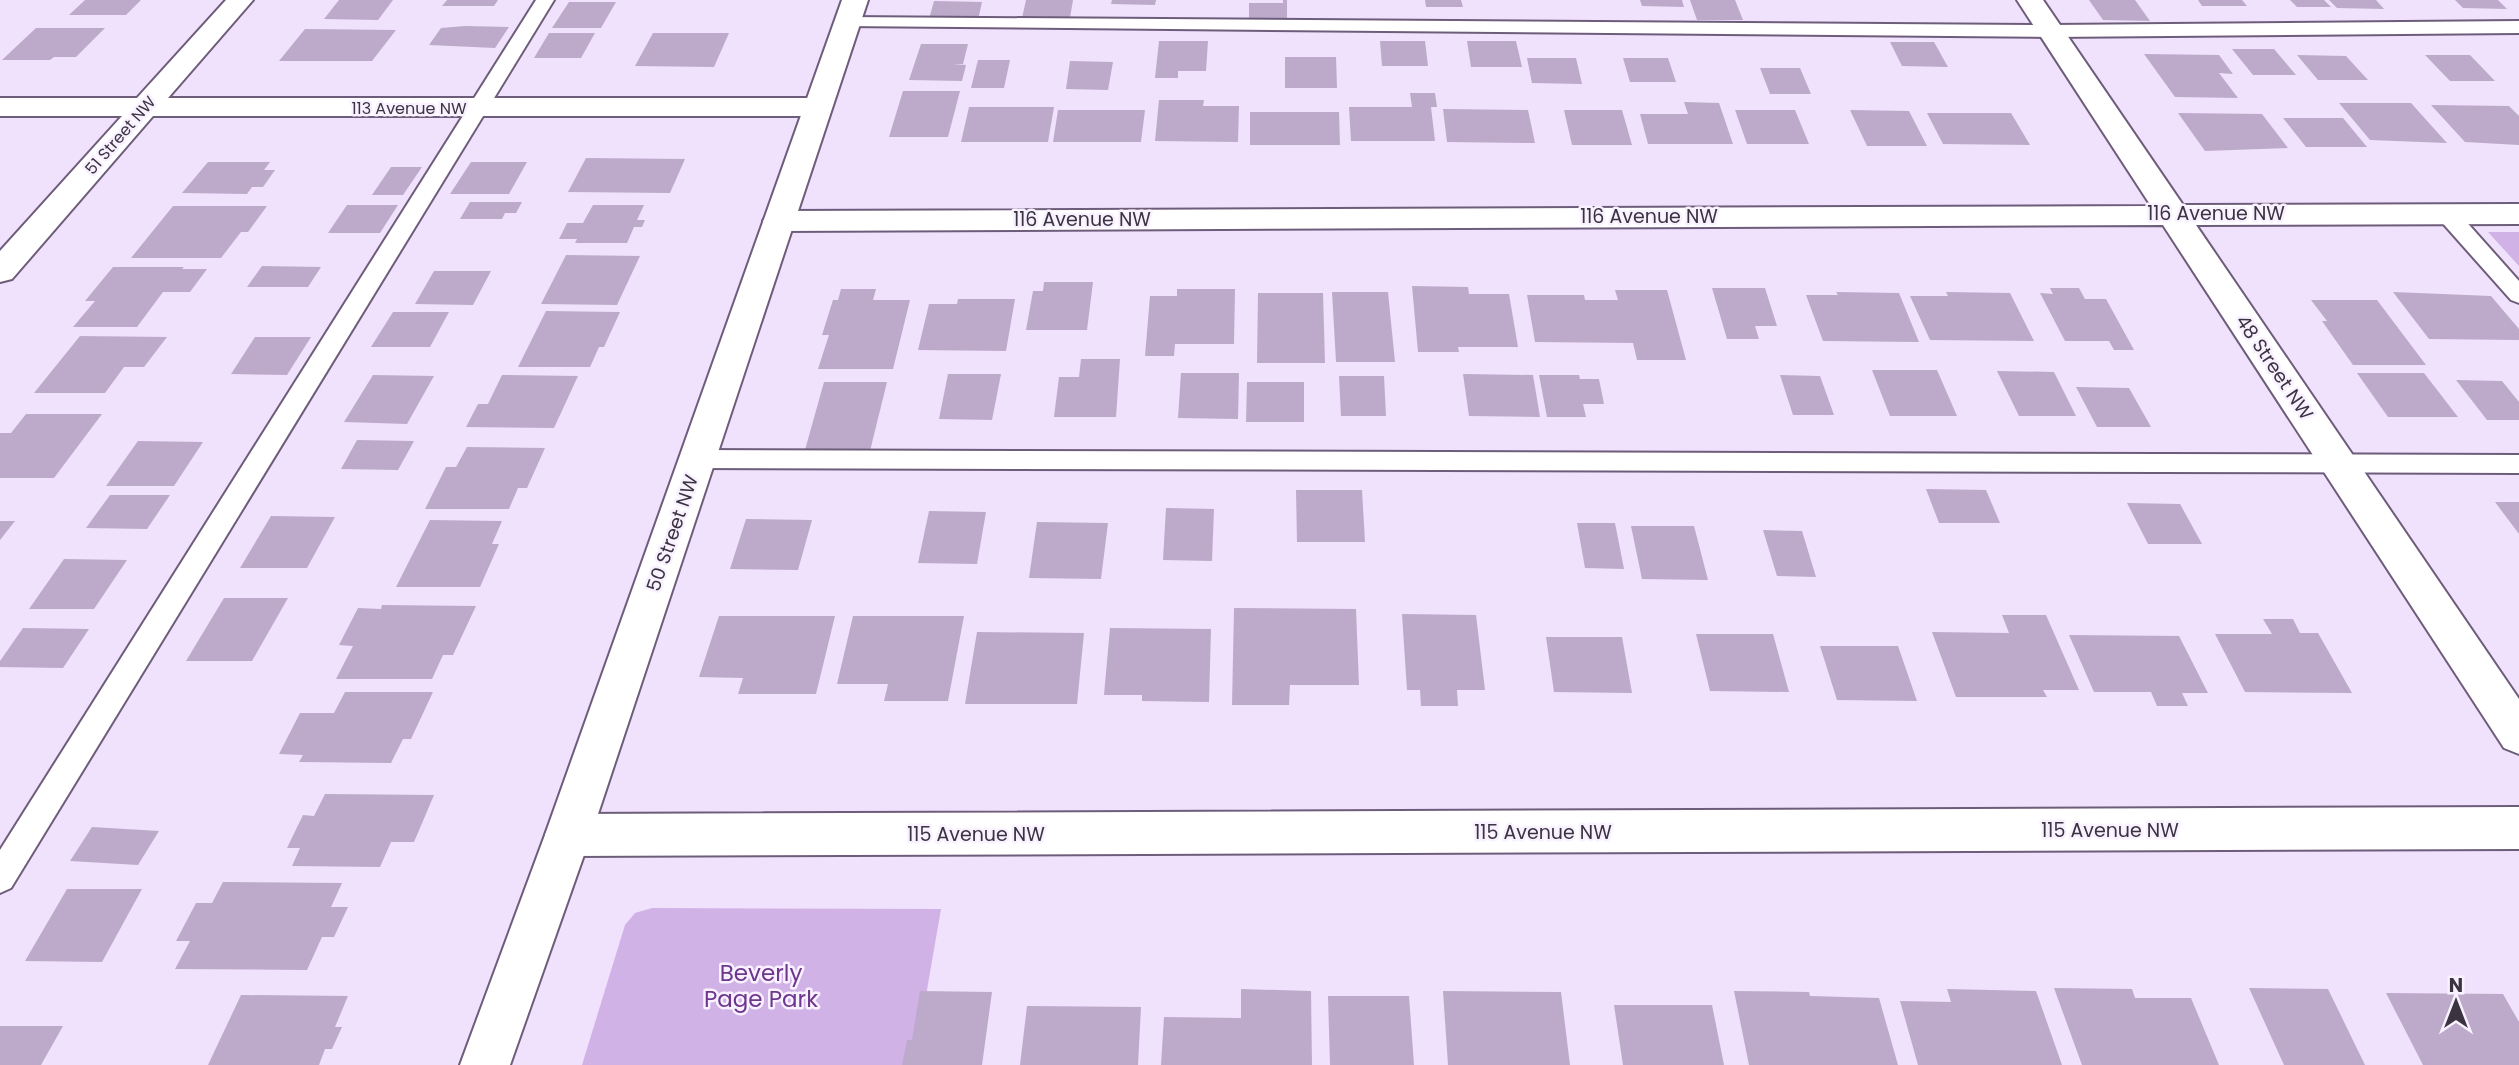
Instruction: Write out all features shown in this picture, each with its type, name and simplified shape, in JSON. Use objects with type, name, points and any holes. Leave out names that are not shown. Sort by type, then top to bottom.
[{"type":"street","name":"51 Street NW","points":[[0,271],[240,0]]},
{"type":"street","name":"48 Street NW","points":[[2031,0],[2519,735]]},
{"type":"street","name":"50 Street NW","points":[[485,1065],[568,835],[851,11]]},
{"type":"street","name":"113 Avenue NW","points":[[0,107],[817,107]]},
{"type":"street","name":"116 Avenue NW","points":[[779,221],[2172,213],[2519,214]]},
{"type":"street","name":"115 Avenue NW","points":[[568,835],[2519,828]]},
{"type":"lane","points":[[0,878],[545,0]]},
{"type":"lane","points":[[851,11],[2051,31],[2519,27]]},
{"type":"lane","points":[[2447,214],[2519,295]]},
{"type":"lane","points":[[697,459],[2519,464]]},
{"type":"green space","points":[[2488,232],[2519,232],[2519,266]]},
{"type":"green space","name":"Beverly Page Park","points":[[652,908],[941,909],[914,1065],[582,1065],[625,925],[635,913]]},
{"type":"building","points":[[85,0],[141,0],[126,15],[69,15]]},
{"type":"building","points":[[339,0],[393,0],[378,20],[324,19]]},
{"type":"building","points":[[447,0],[498,0],[494,6],[442,6]]},
{"type":"building","points":[[1026,0],[1073,0],[1070,18],[1022,18]]},
{"type":"building","points":[[1112,0],[1156,0],[1155,5],[1111,4]]},
{"type":"building","points":[[1283,0],[1287,0],[1287,20],[1249,20],[1249,3],[1283,3]]},
{"type":"building","points":[[1425,0],[1461,0],[1463,7],[1426,7]]},
{"type":"building","points":[[1640,0],[1682,0],[1684,7],[1642,6]]},
{"type":"building","points":[[1690,0],[1735,0],[1743,20],[1697,20]]},
{"type":"building","points":[[2089,0],[2135,0],[2150,21],[2103,20]]},
{"type":"building","points":[[2198,0],[2242,0],[2247,6],[2202,6]]},
{"type":"building","points":[[2290,0],[2324,0],[2331,7],[2297,7]]},
{"type":"building","points":[[2329,0],[2376,0],[2384,9],[2337,8]]},
{"type":"building","points":[[2455,0],[2498,0],[2507,9],[2463,8]]},
{"type":"building","points":[[934,1],[982,2],[978,20],[929,19]]},
{"type":"building","points":[[569,2],[616,2],[601,28],[552,28]]},
{"type":"building","points":[[509,27],[495,48],[429,45],[441,28]]},
{"type":"building","points":[[36,28],[105,28],[76,57],[2,60]]},
{"type":"building","points":[[305,29],[396,30],[372,61],[279,61]]},
{"type":"building","points":[[549,33],[595,33],[581,58],[534,58]]},
{"type":"building","points":[[653,33],[729,33],[714,67],[635,66]]},
{"type":"building","points":[[1159,41],[1208,41],[1206,71],[1178,71],[1178,78],[1155,78]]},
{"type":"building","points":[[1380,41],[1425,41],[1428,66],[1382,66]]},
{"type":"building","points":[[1467,41],[1516,41],[1522,67],[1471,67]]},
{"type":"building","points":[[1890,42],[1934,42],[1948,67],[1902,66]]},
{"type":"building","points":[[921,44],[968,44],[963,64],[953,64],[966,65],[962,81],[909,80]]},
{"type":"building","points":[[2232,49],[2274,49],[2296,75],[2253,75]]},
{"type":"building","points":[[2144,54],[2219,55],[2233,74],[2219,73],[2238,98],[2175,97]]},
{"type":"building","points":[[2297,55],[2346,56],[2368,80],[2318,80]]},
{"type":"building","points":[[2425,55],[2470,55],[2495,81],[2450,81]]},
{"type":"building","points":[[1285,57],[1336,57],[1337,88],[1285,88]]},
{"type":"building","points":[[1527,58],[1576,58],[1582,84],[1532,83]]},
{"type":"building","points":[[1623,58],[1668,58],[1676,82],[1630,82]]},
{"type":"building","points":[[978,60],[1010,60],[1004,88],[971,88]]},
{"type":"building","points":[[1070,61],[1113,62],[1108,90],[1066,89]]},
{"type":"building","points":[[1760,68],[1800,68],[1811,94],[1770,94]]},
{"type":"building","points":[[903,91],[960,91],[948,137],[889,137]]},
{"type":"building","points":[[1410,93],[1435,93],[1437,107],[1431,107],[1435,141],[1351,141],[1349,107],[1412,107]]},
{"type":"building","points":[[1159,100],[1204,100],[1203,106],[1239,106],[1238,142],[1155,141]]},
{"type":"building","points":[[1684,102],[1719,103],[1733,144],[1648,144],[1640,114],[1688,114]]},
{"type":"building","points":[[2339,103],[2411,103],[2447,143],[2370,140]]},
{"type":"building","points":[[2431,105],[2509,106],[2519,116],[2519,145],[2465,142]]},
{"type":"building","points":[[969,107],[1054,107],[1048,142],[961,142]]},
{"type":"building","points":[[1443,109],[1528,110],[1535,143],[1447,142]]},
{"type":"building","points":[[1058,110],[1145,110],[1141,142],[1053,142]]},
{"type":"building","points":[[1564,110],[1622,110],[1632,145],[1572,145]]},
{"type":"building","points":[[1735,110],[1795,110],[1809,144],[1747,144]]},
{"type":"building","points":[[1850,110],[1909,111],[1927,146],[1867,146]]},
{"type":"building","points":[[1250,112],[1339,112],[1340,145],[1250,145]]},
{"type":"building","points":[[1927,113],[2011,113],[2030,145],[1943,144]]},
{"type":"building","points":[[2178,113],[2262,114],[2288,148],[2205,151]]},
{"type":"building","points":[[2283,118],[2343,118],[2367,147],[2306,147]]},
{"type":"building","points":[[586,158],[685,159],[670,193],[568,192]]},
{"type":"building","points":[[208,162],[270,162],[264,170],[275,170],[263,187],[252,187],[247,194],[182,193]]},
{"type":"building","points":[[471,162],[527,162],[509,194],[450,194]]},
{"type":"building","points":[[391,167],[422,167],[403,195],[372,195]]},
{"type":"building","points":[[470,202],[522,202],[516,213],[505,213],[502,219],[460,219]]},
{"type":"building","points":[[347,205],[398,205],[380,233],[328,233]]},
{"type":"building","points":[[593,205],[644,205],[637,220],[645,220],[642,227],[634,227],[627,243],[575,243],[577,239],[559,239],[567,223],[583,223]]},
{"type":"building","points":[[173,206],[267,206],[248,232],[241,232],[221,258],[131,258]]},
{"type":"building","points":[[566,255],[640,256],[617,305],[541,304]]},
{"type":"building","points":[[262,266],[321,267],[308,287],[247,287]]},
{"type":"building","points":[[113,267],[207,269],[190,292],[163,292],[137,327],[73,327],[95,301],[85,301]]},
{"type":"building","points":[[434,271],[491,271],[473,305],[415,304]]},
{"type":"building","points":[[1044,282],[1093,282],[1087,330],[1026,330],[1033,291],[1043,291]]},
{"type":"building","points":[[1412,286],[1468,287],[1469,294],[1509,294],[1518,347],[1458,347],[1459,352],[1418,352]]},
{"type":"building","points":[[1712,288],[1765,288],[1777,326],[1755,326],[1759,339],[1727,339]]},
{"type":"building","points":[[2050,288],[2079,288],[2085,299],[2106,299],[2134,350],[2114,350],[2109,341],[2065,341],[2040,293],[2053,294]]},
{"type":"building","points":[[841,289],[876,289],[873,300],[910,300],[893,369],[818,369],[829,335],[822,335],[833,300],[838,300]]},
{"type":"building","points":[[1177,289],[1235,289],[1234,344],[1175,344],[1174,356],[1145,356],[1150,296],[1177,296]]},
{"type":"building","points":[[1615,290],[1667,290],[1686,360],[1637,360],[1633,343],[1535,342],[1527,295],[1584,295],[1585,300],[1618,300]]},
{"type":"building","points":[[1332,292],[1388,292],[1395,362],[1336,362]]},
{"type":"building","points":[[1836,292],[1899,293],[1919,342],[1823,341],[1806,295],[1838,295]]},
{"type":"building","points":[[1946,292],[2010,293],[2034,341],[1930,340],[1910,296],[1948,296]]},
{"type":"building","points":[[2393,292],[2491,296],[2519,329],[2519,340],[2429,339]]},
{"type":"building","points":[[1258,293],[1323,293],[1325,363],[1257,363]]},
{"type":"building","points":[[958,299],[1015,299],[1006,351],[918,350],[929,304],[957,304]]},
{"type":"building","points":[[2311,300],[2377,300],[2426,365],[2353,365],[2322,321],[2327,321]]},
{"type":"building","points":[[546,311],[620,312],[604,347],[599,347],[590,367],[518,367]]},
{"type":"building","points":[[393,312],[449,312],[430,347],[371,347]]},
{"type":"building","points":[[80,336],[167,337],[144,367],[124,367],[105,393],[34,393]]},
{"type":"building","points":[[255,337],[311,337],[287,375],[231,374]]},
{"type":"building","points":[[1081,359],[1120,359],[1116,417],[1054,417],[1059,377],[1079,377]]},
{"type":"building","points":[[1872,370],[1937,370],[1957,416],[1890,416]]},
{"type":"building","points":[[1997,371],[2054,372],[2076,416],[2019,416]]},
{"type":"building","points":[[1181,373],[1239,373],[1238,419],[1178,418]]},
{"type":"building","points":[[2357,373],[2424,373],[2458,417],[2388,417]]},
{"type":"building","points":[[948,374],[1001,374],[992,420],[939,419]]},
{"type":"building","points":[[1463,374],[1533,375],[1540,417],[1469,416]]},
{"type":"building","points":[[373,375],[434,376],[407,424],[344,422]]},
{"type":"building","points":[[502,375],[578,376],[554,428],[466,427],[478,404],[488,404]]},
{"type":"building","points":[[1539,375],[1579,375],[1580,379],[1599,379],[1604,404],[1583,404],[1586,417],[1547,417]]},
{"type":"building","points":[[1780,375],[1820,376],[1834,415],[1793,415]]},
{"type":"building","points":[[1339,376],[1384,376],[1386,416],[1341,416]]},
{"type":"building","points":[[2456,380],[2502,381],[2519,402],[2519,420],[2487,420]]},
{"type":"building","points":[[824,382],[887,382],[870,451],[805,450]]},
{"type":"building","points":[[1247,382],[1304,382],[1304,422],[1246,422]]},
{"type":"building","points":[[2076,387],[2129,388],[2151,427],[2097,427]]},
{"type":"building","points":[[26,414],[102,414],[54,478],[0,478],[0,433],[11,433]]},
{"type":"building","points":[[357,440],[414,441],[398,470],[341,469]]},
{"type":"building","points":[[138,441],[203,442],[174,486],[106,486]]},
{"type":"building","points":[[467,447],[545,448],[527,488],[518,488],[509,509],[425,509],[446,467],[456,467]]},
{"type":"building","points":[[1926,489],[1986,490],[2000,523],[1939,523]]},
{"type":"building","points":[[1296,490],[1362,490],[1365,542],[1297,542]]},
{"type":"building","points":[[110,495],[170,495],[147,529],[86,528]]},
{"type":"building","points":[[2495,502],[2519,502],[2519,534]]},
{"type":"building","points":[[2127,503],[2180,504],[2202,544],[2148,544]]},
{"type":"building","points":[[1166,508],[1214,509],[1212,561],[1163,560]]},
{"type":"building","points":[[929,511],[986,512],[977,564],[918,563]]},
{"type":"building","points":[[271,516],[335,517],[307,568],[240,568]]},
{"type":"building","points":[[746,519],[812,520],[798,570],[730,569]]},
{"type":"building","points":[[430,520],[502,521],[492,544],[499,544],[480,587],[396,587]]},
{"type":"building","points":[[0,521],[15,521],[0,540]]},
{"type":"building","points":[[1037,522],[1108,523],[1101,579],[1029,578]]},
{"type":"building","points":[[1577,523],[1615,523],[1624,569],[1585,568]]},
{"type":"building","points":[[1631,526],[1694,526],[1708,580],[1642,579]]},
{"type":"building","points":[[1763,530],[1802,531],[1816,577],[1777,576]]},
{"type":"building","points":[[64,559],[127,560],[94,609],[29,609]]},
{"type":"building","points":[[224,598],[288,598],[252,661],[186,661]]},
{"type":"building","points":[[382,605],[476,606],[453,655],[443,655],[432,679],[336,679],[353,646],[339,645],[358,608],[381,609]]},
{"type":"building","points":[[1234,608],[1356,609],[1359,685],[1290,685],[1289,705],[1232,705]]},
{"type":"building","points":[[1402,614],[1476,615],[1485,690],[1457,690],[1458,706],[1421,706],[1420,690],[1407,690]]},
{"type":"building","points":[[2002,615],[2046,615],[2079,690],[2043,690],[2047,697],[1956,697],[1932,632],[2009,633]]},
{"type":"building","points":[[719,616],[835,616],[816,694],[738,694],[743,678],[699,677]]},
{"type":"building","points":[[853,616],[964,616],[948,701],[884,701],[888,684],[837,684]]},
{"type":"building","points":[[2263,619],[2293,619],[2300,633],[2318,633],[2352,693],[2245,692],[2215,634],[2272,634]]},
{"type":"building","points":[[23,628],[89,629],[63,668],[0,667],[0,661]]},
{"type":"building","points":[[1110,628],[1211,629],[1209,702],[1142,701],[1142,695],[1104,695]]},
{"type":"building","points":[[977,632],[1084,633],[1077,704],[965,704]]},
{"type":"building","points":[[1696,634],[1773,634],[1789,692],[1710,691]]},
{"type":"building","points":[[2069,635],[2179,636],[2208,693],[2182,693],[2188,706],[2157,706],[2151,692],[2094,692]]},
{"type":"building","points":[[1546,637],[1622,637],[1632,693],[1554,692]]},
{"type":"building","points":[[1820,646],[1898,646],[1917,701],[1837,700]]},
{"type":"building","points":[[345,692],[433,692],[411,739],[403,739],[391,763],[299,762],[303,755],[279,754],[300,713],[334,713]]},
{"type":"building","points":[[325,794],[434,795],[414,842],[391,842],[380,867],[292,866],[300,848],[287,848],[303,815],[314,816]]},
{"type":"building","points":[[92,827],[159,831],[138,865],[70,861]]},
{"type":"building","points":[[223,882],[342,883],[331,907],[348,907],[334,937],[322,937],[307,970],[175,969],[190,941],[176,941],[196,903],[212,903]]},
{"type":"building","points":[[67,889],[142,889],[102,962],[25,961]]},
{"type":"building","points":[[2054,988],[2132,989],[2135,998],[2191,998],[2219,1065],[2082,1065]]},
{"type":"building","points":[[2249,988],[2328,989],[2365,1065],[2284,1065]]},
{"type":"building","points":[[1241,989],[1311,991],[1312,1065],[1161,1065],[1164,1017],[1241,1018]]},
{"type":"building","points":[[1947,989],[2036,991],[2062,1065],[1918,1065],[1900,1001],[1951,1002]]},
{"type":"building","points":[[920,991],[992,992],[982,1065],[902,1065],[907,1040],[912,1040]]},
{"type":"building","points":[[1443,991],[1561,992],[1570,1065],[1448,1065]]},
{"type":"building","points":[[1734,991],[1809,992],[1810,996],[1879,998],[1898,1065],[1749,1065]]},
{"type":"building","points":[[2386,993],[2503,994],[2519,1022],[2519,1065],[2423,1065]]},
{"type":"building","points":[[241,995],[348,996],[335,1027],[342,1027],[332,1049],[325,1049],[319,1065],[208,1065]]},
{"type":"building","points":[[1328,996],[1409,996],[1414,1065],[1330,1065]]},
{"type":"building","points":[[1614,1005],[1712,1005],[1724,1065],[1623,1065]]},
{"type":"building","points":[[1027,1006],[1141,1007],[1138,1065],[1020,1065]]},
{"type":"building","points":[[0,1026],[63,1026],[41,1065],[0,1065]]}]
